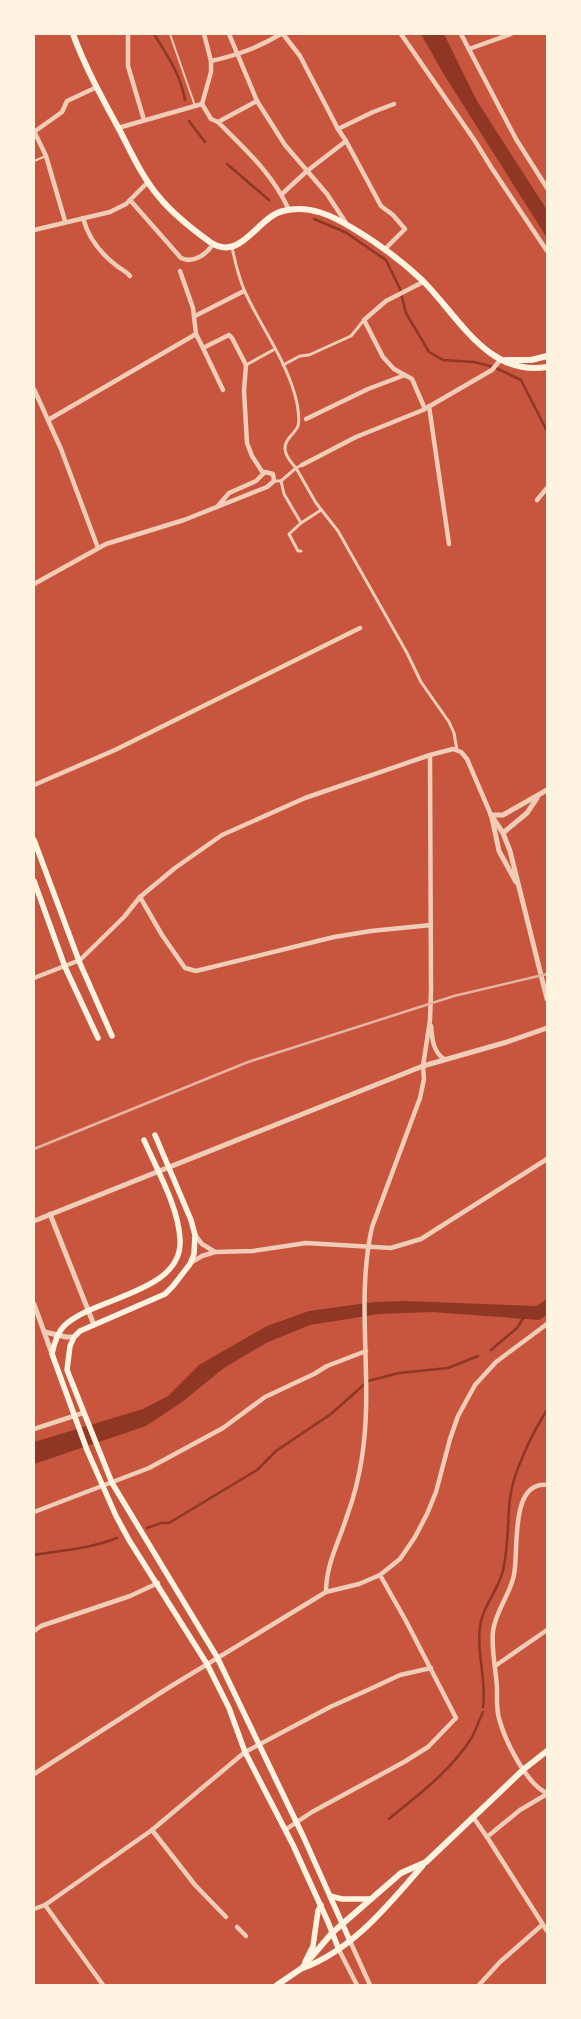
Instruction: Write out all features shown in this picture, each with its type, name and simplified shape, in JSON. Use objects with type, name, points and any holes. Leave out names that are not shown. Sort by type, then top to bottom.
[{"type":"main road","points":[[73,34],[87,69],[148,182],[170,210],[213,244],[223,248],[232,247],[282,211],[314,210],[347,224],[385,249],[423,282],[487,351],[514,365],[529,368],[547,366]]},
{"type":"main road","points":[[501,359],[516,360],[547,356]]},
{"type":"main road","points":[[34,840],[79,961],[112,1036]]},
{"type":"main road","points":[[34,880],[65,967],[98,1038]]},
{"type":"main road","points":[[155,1135],[186,1207],[195,1235],[194,1254],[190,1264],[165,1294],[94,1325],[74,1336],[70,1346],[67,1370],[112,1483],[217,1658],[350,1941]]},
{"type":"main road","points":[[144,1140],[179,1228],[180,1252],[174,1264],[162,1277],[88,1311],[63,1326],[57,1335],[52,1354],[103,1487],[129,1540],[158,1583],[207,1664],[229,1708],[245,1752],[286,1830],[321,1904],[339,1950]]},
{"type":"main road","points":[[302,1968],[317,1963],[350,1941],[373,1920],[426,1862],[524,1769],[547,1751]]},
{"type":"main road","points":[[277,1985],[302,1968],[332,1933],[401,1873],[426,1862]]},
{"type":"main road","points":[[330,1896],[342,1899],[370,1899]]},
{"type":"main road","points":[[302,1968],[313,1946],[318,1911],[321,1904]]},
{"type":"street","points":[[128,34],[128,66],[144,120]]},
{"type":"street","points":[[204,34],[211,62],[211,72],[202,104],[210,119],[218,122],[257,161],[282,194],[289,210]]},
{"type":"street","points":[[229,34],[257,101],[285,145],[327,194],[347,224]]},
{"type":"street","points":[[211,62],[238,55],[282,34],[300,56],[381,206],[393,215],[405,229],[385,249]]},
{"type":"street","points":[[401,34],[475,141],[547,251]]},
{"type":"street","points":[[461,34],[516,139],[547,188]]},
{"type":"street","points":[[469,49],[511,34]]},
{"type":"street","points":[[65,221],[46,156],[34,132],[62,112],[67,101],[97,87]]},
{"type":"street","points":[[218,122],[257,101]]},
{"type":"street","points":[[118,128],[202,104]]},
{"type":"street","points":[[338,129],[394,104]]},
{"type":"street","points":[[282,194],[307,171],[346,141]]},
{"type":"street","points":[[34,230],[65,221],[110,212],[130,200],[148,182]]},
{"type":"street","points":[[130,200],[181,258],[190,260],[205,254],[213,244]]},
{"type":"street","points":[[83,218],[89,235],[95,243],[130,276]]},
{"type":"street","points":[[232,247],[244,290],[294,390],[299,413],[299,424],[296,431],[285,444],[284,450],[296,468],[301,480],[338,531],[407,653],[421,682],[449,722],[454,733],[457,750]]},
{"type":"street","points":[[180,271],[195,316],[196,334],[223,390]]},
{"type":"street","points":[[283,365],[300,356],[310,355],[351,336],[364,320],[386,301],[423,282]]},
{"type":"street","points":[[195,316],[244,290]]},
{"type":"street","points":[[364,320],[383,357],[394,369],[412,379],[427,407],[449,544]]},
{"type":"street","points":[[48,420],[196,334]]},
{"type":"street","points":[[203,348],[229,335],[246,365],[244,391],[249,450],[263,473]]},
{"type":"street","points":[[246,365],[275,349]]},
{"type":"street","points":[[34,584],[98,548],[184,520],[267,487],[274,481],[281,481],[296,468],[356,437],[427,407],[492,370],[501,359]]},
{"type":"street","points":[[299,424],[368,390],[405,375]]},
{"type":"street","points":[[34,389],[36,399],[48,420],[98,548]]},
{"type":"street","points":[[217,507],[229,493],[256,481],[263,473],[271,473],[274,481]]},
{"type":"street","points":[[281,481],[284,494],[301,523]]},
{"type":"street","points":[[537,500],[547,488]]},
{"type":"street","points":[[301,551],[298,551],[289,534],[301,523],[321,510]]},
{"type":"street","points":[[34,785],[115,750],[360,628]]},
{"type":"street","points":[[34,978],[79,961],[103,940],[140,897],[175,868],[222,835],[305,798],[450,749],[457,750],[467,759],[491,815],[499,851],[517,884]]},
{"type":"street","points":[[430,755],[430,1020],[433,1044],[437,1054],[444,1059]]},
{"type":"street","points":[[491,815],[503,815],[547,790]]},
{"type":"street","points":[[505,832],[527,813],[538,796]]},
{"type":"street","points":[[491,815],[505,832],[547,999]]},
{"type":"street","points":[[140,897],[162,935],[185,968],[196,971],[334,937],[431,925]]},
{"type":"street","points":[[326,1592],[326,1576],[348,1516],[362,1456],[367,1373],[364,1297],[368,1246],[372,1227],[420,1098],[424,1079],[422,1066],[430,1020]]},
{"type":"street","points":[[34,1221],[422,1066],[507,1042],[547,1028]]},
{"type":"street","points":[[190,1264],[202,1256],[215,1252],[253,1251],[306,1243],[388,1248],[421,1239],[547,1159]]},
{"type":"street","points":[[50,1214],[94,1325]]},
{"type":"street","points":[[195,1235],[202,1244],[215,1252]]},
{"type":"street","points":[[34,1304],[52,1354]]},
{"type":"street","points":[[34,1774],[207,1664],[326,1592],[359,1584],[380,1576],[400,1559],[415,1537],[427,1514],[436,1492],[458,1416],[475,1385],[496,1362],[547,1324]]},
{"type":"street","points":[[45,1332],[74,1336]]},
{"type":"street","points":[[34,1512],[149,1468],[223,1428],[265,1397],[327,1366],[366,1351]]},
{"type":"street","points":[[34,1429],[83,1414]]},
{"type":"street","points":[[547,1485],[528,1491],[519,1509],[513,1583],[496,1616],[492,1633],[500,1721],[531,1782],[547,1794]]},
{"type":"street","points":[[286,1830],[316,1810],[404,1762],[428,1746],[456,1718],[431,1668],[380,1576]]},
{"type":"street","points":[[34,1631],[52,1621],[130,1596],[158,1583]]},
{"type":"street","points":[[495,1666],[547,1630]]},
{"type":"street","points":[[35,1906],[46,1905],[152,1830],[245,1752],[258,1744],[330,1707],[400,1675],[431,1668]]},
{"type":"street","points":[[487,1837],[520,1810],[547,1794]]},
{"type":"street","points":[[473,1818],[547,1932]]},
{"type":"street","points":[[152,1830],[195,1886],[226,1917]]},
{"type":"street","points":[[46,1905],[103,1985]]},
{"type":"street","points":[[479,1985],[500,1962],[542,1925]]},
{"type":"street","points":[[237,1927],[246,1936]]},
{"type":"street","points":[[350,1941],[370,1985]]},
{"type":"street","points":[[339,1950],[357,1985]]},
{"type":"lane","points":[[170,34],[192,107]]},
{"type":"lane","points":[[34,161],[46,156]]},
{"type":"shaded area","points":[[421,34],[444,34],[477,101],[547,210],[547,238],[443,73]]},
{"type":"shaded area","points":[[547,1299],[547,1315],[539,1320],[432,1312],[379,1314],[310,1325],[268,1342],[224,1368],[182,1402],[146,1426],[34,1464],[34,1442],[143,1409],[168,1396],[199,1365],[267,1326],[309,1311],[374,1302],[405,1301],[536,1306]]},
{"type":"waterway","points":[[154,34],[177,73],[185,100]]},
{"type":"waterway","points":[[189,121],[205,142]]},
{"type":"waterway","points":[[227,164],[269,200]]},
{"type":"waterway","points":[[314,219],[345,232],[386,260],[400,289],[406,313],[429,352],[443,360],[474,362],[494,367]]},
{"type":"waterway","points":[[496,368],[521,380],[547,431]]},
{"type":"waterway","points":[[491,1350],[517,1328],[524,1317]]},
{"type":"waterway","points":[[147,1528],[161,1523],[169,1523],[257,1470],[276,1451],[331,1414],[368,1381],[399,1373],[448,1368],[478,1356]]},
{"type":"waterway","points":[[483,1707],[484,1687],[479,1647],[481,1620],[502,1574],[507,1546],[510,1498],[515,1476],[530,1441],[547,1410]]},
{"type":"waterway","points":[[34,1555],[86,1547],[117,1538]]},
{"type":"waterway","points":[[389,1819],[423,1791],[455,1760],[472,1737],[483,1712]]},
{"type":"railway","points":[[34,1149],[248,1062],[454,996],[547,974]]}]
